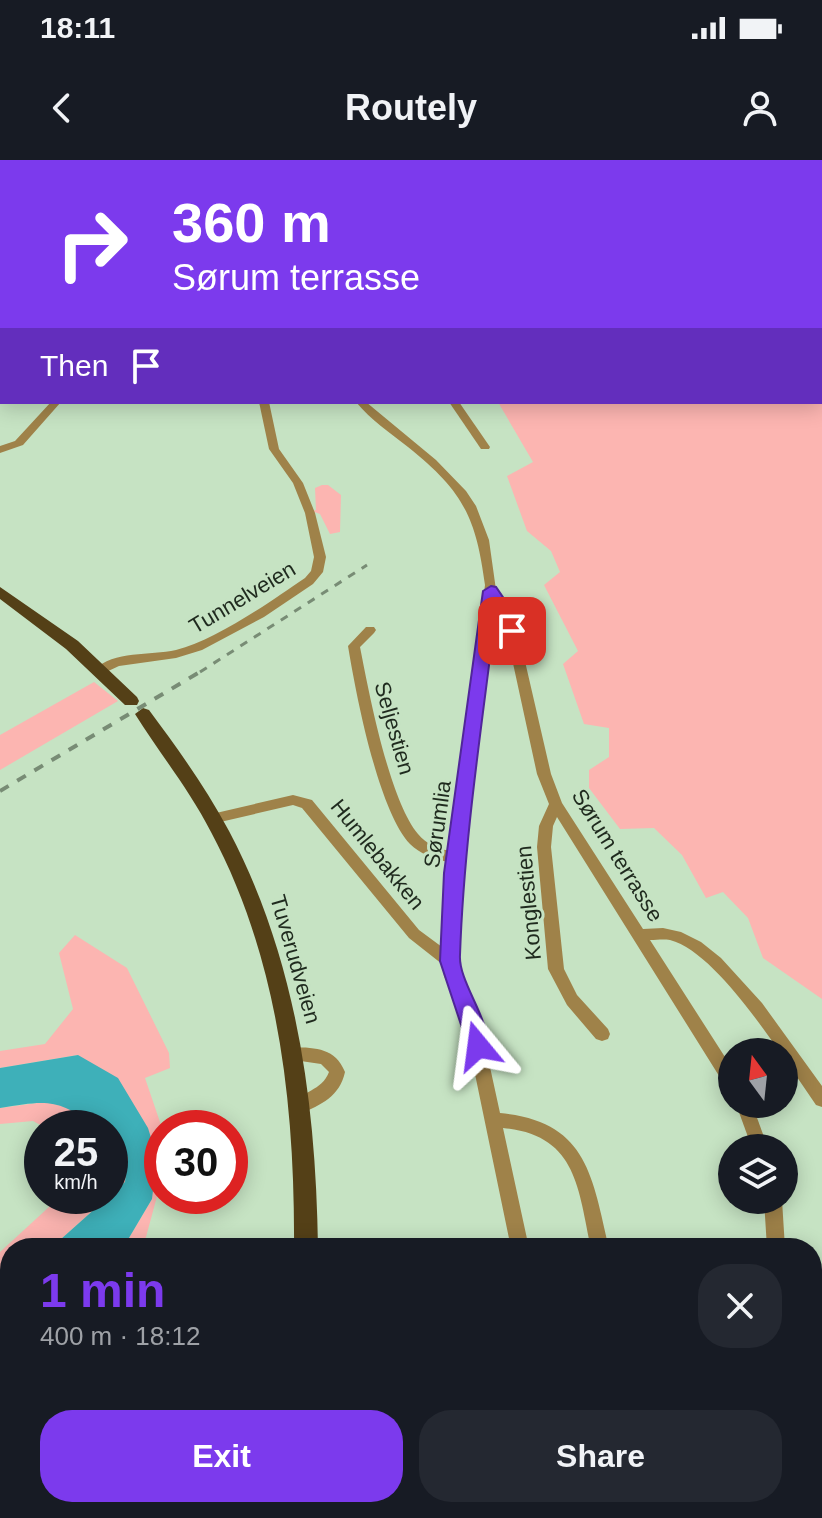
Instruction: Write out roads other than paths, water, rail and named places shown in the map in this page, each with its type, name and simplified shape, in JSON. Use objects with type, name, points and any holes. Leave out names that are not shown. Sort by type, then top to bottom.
[{"type":"main road","name":"Tuverudveien","points":[[0,592],[100,670],[137,708],[181,761],[216,818],[242,876],[264,938],[293,1054],[307,1191],[306,1238]]},
{"type":"street","points":[[0,450],[19,443],[54,404]]},
{"type":"street","name":"Tunnelveien","points":[[100,670],[116,662],[176,654],[198,647],[260,614],[309,581],[318,570],[320,552],[310,512],[298,483],[274,449],[264,404]]},
{"type":"street","name":"Sørumlia","points":[[363,404],[460,490],[482,527],[487,547],[491,591],[457,858],[449,961],[452,976],[472,1021],[518,1238]]},
{"type":"street","points":[[455,404],[485,447]]},
{"type":"street","name":"Sørum terrasse","points":[[491,591],[505,612],[512,631],[544,774],[556,804],[718,1060]]},
{"type":"street","name":"Seljestien","points":[[370,630],[354,646],[356,659],[366,706],[400,813],[406,828],[422,846],[457,858]]},
{"type":"street","name":"Humlebakken","points":[[216,818],[293,800],[307,804],[414,934],[449,961]]},
{"type":"street","name":"Konglestien","points":[[556,804],[546,826],[544,847],[556,969],[572,1000],[602,1034]]},
{"type":"street","points":[[640,936],[679,937],[709,957],[785,1046],[822,1100]]},
{"type":"street","points":[[293,1054],[321,1054],[336,1071],[336,1082],[329,1092],[300,1106]]},
{"type":"street","points":[[495,1120],[536,1124],[556,1135],[573,1152],[598,1238]]},
{"type":"street","points":[[774,1214],[775,1238]]},
{"type":"water","points":[[78,1055],[118,1078],[144,1121],[144,1213],[129,1238],[62,1238],[89,1214],[128,1214],[128,1110],[69,1110],[40,1103],[0,1108],[0,1068]]},
{"type":"waterway","points":[[210,160],[226,160]]},
{"type":"railway","points":[[200,672],[367,565]]},
{"type":"railway","points":[[0,791],[203,670]]}]
